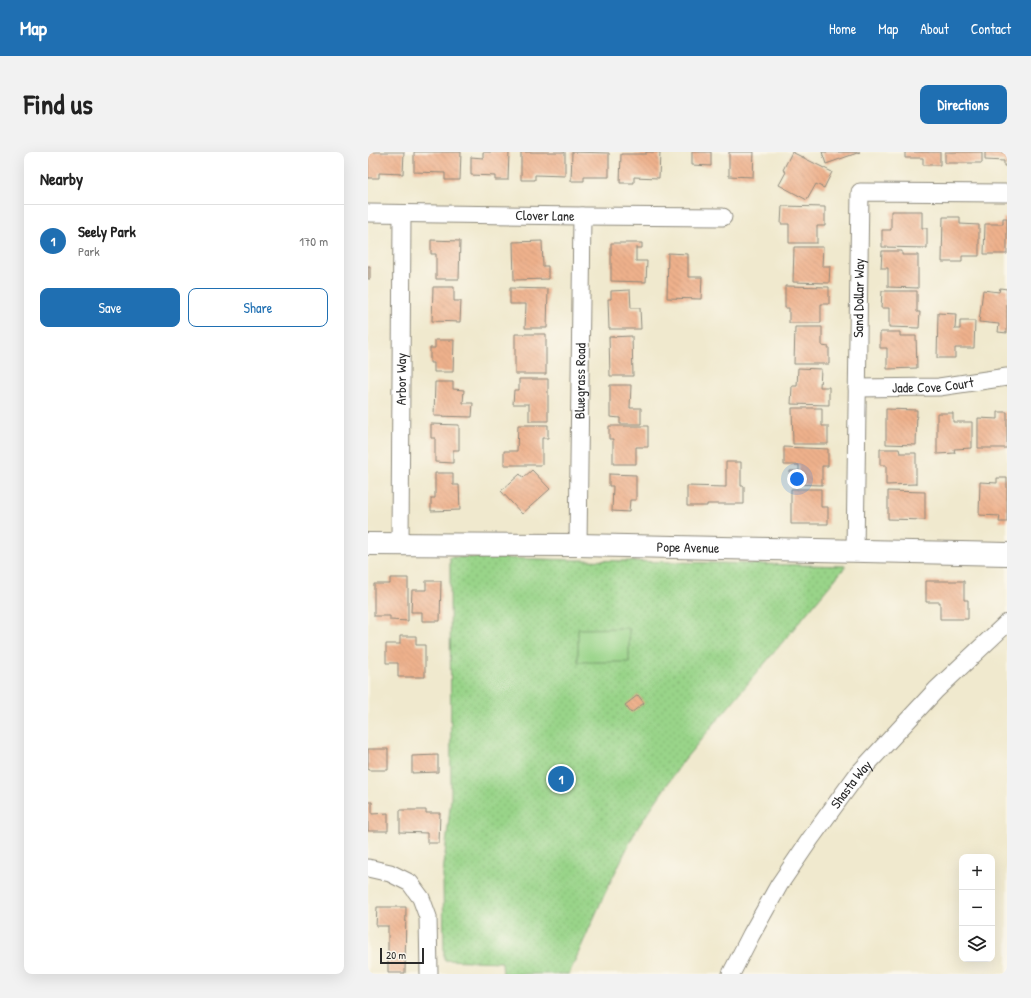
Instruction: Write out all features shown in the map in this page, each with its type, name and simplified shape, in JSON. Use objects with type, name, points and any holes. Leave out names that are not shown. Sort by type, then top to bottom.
[{"type":"street","name":"Sand Dollar Way","points":[[855,552],[860,192],[1007,193]]},
{"type":"street","name":"Clover Lane","points":[[368,213],[723,217]]},
{"type":"street","name":"Arbor Way","points":[[400,544],[402,214]]},
{"type":"street","name":"Bluegrass Road","points":[[578,546],[582,216]]},
{"type":"street","name":"Jade Cove Court","points":[[857,388],[939,387],[1007,377]]},
{"type":"street","name":"Pope Avenue","points":[[368,544],[578,546],[1007,554]]},
{"type":"street","name":"Shasta Way","points":[[731,974],[779,885],[857,775],[936,690],[1007,622]]},
{"type":"street","points":[[368,868],[390,873],[410,882],[422,898],[428,917],[429,974]]},
{"type":"green space","points":[[450,557],[846,566],[684,760],[636,830],[605,893],[569,974],[503,974],[502,962],[444,960],[443,874],[451,798]]},
{"type":"green space","points":[[629,628],[629,662],[578,662],[578,629]]},
{"type":"building","points":[[368,152],[404,152],[403,174],[379,173],[379,178],[368,178]]},
{"type":"building","points":[[414,152],[461,152],[460,180],[445,180],[445,173],[414,172]]},
{"type":"building","points":[[483,152],[509,152],[508,180],[495,180],[495,176],[471,175],[471,157],[483,158]]},
{"type":"building","points":[[521,152],[565,152],[565,176],[535,175],[535,180],[521,180]]},
{"type":"building","points":[[572,152],[609,153],[609,177],[584,177],[584,181],[571,181]]},
{"type":"building","points":[[646,152],[660,152],[659,178],[634,177],[634,183],[620,183],[621,154],[646,154]]},
{"type":"building","points":[[692,152],[711,152],[711,166],[692,165]]},
{"type":"building","points":[[729,152],[754,152],[753,177],[729,176]]},
{"type":"building","points":[[792,152],[832,172],[824,188],[816,184],[807,200],[779,185],[786,172],[783,170]]},
{"type":"building","points":[[822,152],[860,152],[826,164]]},
{"type":"building","points":[[905,152],[940,152],[940,165],[923,165],[923,158],[905,158]]},
{"type":"building","points":[[945,152],[982,152],[982,163],[945,163]]},
{"type":"building","points":[[985,152],[1007,152],[1007,166],[1004,166],[1004,161],[985,160]]},
{"type":"building","points":[[782,206],[825,207],[825,226],[817,226],[817,243],[789,243],[789,224],[781,224]]},
{"type":"building","points":[[891,211],[922,211],[922,228],[927,228],[927,248],[882,247],[882,230],[891,230]]},
{"type":"building","points":[[943,217],[960,217],[960,224],[979,225],[979,256],[962,256],[962,262],[942,262]]},
{"type":"building","points":[[1003,218],[1007,218],[1007,254],[984,254],[985,224],[1003,224]]},
{"type":"building","points":[[431,240],[460,241],[459,279],[436,279],[436,254],[431,254]]},
{"type":"building","points":[[542,241],[543,266],[548,266],[548,279],[514,280],[513,242]]},
{"type":"building","points":[[611,243],[642,243],[642,248],[636,248],[636,261],[647,261],[646,282],[611,281]]},
{"type":"building","points":[[794,247],[823,247],[822,266],[830,266],[829,283],[793,282]]},
{"type":"building","points":[[882,251],[902,251],[902,255],[918,255],[918,288],[888,287],[888,268],[881,268]]},
{"type":"building","points":[[668,253],[688,254],[688,277],[702,277],[701,299],[667,298]]},
{"type":"building","points":[[368,266],[370,266],[370,279],[368,279]]},
{"type":"building","points":[[785,286],[829,287],[829,304],[821,304],[821,323],[789,323],[789,308],[785,308]]},
{"type":"building","points":[[433,287],[454,287],[454,301],[461,301],[460,322],[432,321]]},
{"type":"building","points":[[510,288],[548,289],[547,328],[525,328],[526,304],[510,304]]},
{"type":"building","points":[[1000,288],[1007,289],[1007,333],[998,332],[999,324],[979,322],[983,290],[999,292]]},
{"type":"building","points":[[630,290],[631,308],[640,308],[641,329],[609,329],[608,299],[611,299],[611,291]]},
{"type":"building","points":[[882,291],[917,291],[917,312],[920,312],[919,328],[889,327],[889,308],[881,308]]},
{"type":"building","points":[[938,313],[956,314],[955,329],[960,329],[960,321],[975,321],[974,348],[955,348],[955,358],[937,358]]},
{"type":"building","points":[[795,327],[822,327],[822,346],[829,347],[829,364],[794,364]]},
{"type":"building","points":[[880,332],[900,332],[900,336],[916,336],[917,368],[887,369],[887,348],[880,348]]},
{"type":"building","points":[[515,334],[546,334],[546,374],[515,374]]},
{"type":"building","points":[[632,336],[633,376],[610,376],[609,337]]},
{"type":"building","points":[[435,340],[454,340],[453,372],[434,372],[434,363],[430,363],[430,348],[435,348]]},
{"type":"building","points":[[798,368],[821,369],[820,387],[829,387],[829,405],[791,404],[792,386],[797,386]]},
{"type":"building","points":[[519,379],[548,379],[548,421],[529,421],[529,404],[513,404],[514,390],[519,390]]},
{"type":"building","points":[[435,382],[453,382],[453,389],[464,390],[463,403],[473,403],[472,417],[434,416]]},
{"type":"building","points":[[610,385],[631,385],[630,408],[641,408],[641,424],[620,424],[620,418],[610,417]]},
{"type":"building","points":[[792,408],[822,408],[822,426],[828,426],[828,444],[793,444]]},
{"type":"building","points":[[886,409],[917,410],[916,445],[886,444]]},
{"type":"building","points":[[998,412],[1007,412],[1007,448],[978,448],[978,418],[998,419]]},
{"type":"building","points":[[937,413],[953,413],[953,422],[972,422],[972,448],[954,449],[955,453],[937,454]]},
{"type":"building","points":[[431,424],[459,425],[459,450],[453,450],[453,463],[435,462],[435,438],[431,438]]},
{"type":"building","points":[[518,425],[548,425],[548,438],[542,438],[542,465],[504,465],[504,451],[517,451]]},
{"type":"building","points":[[609,426],[648,426],[648,447],[636,447],[636,464],[613,464],[613,439],[609,439]]},
{"type":"building","points":[[784,447],[828,449],[828,466],[822,466],[822,485],[790,484],[790,471],[799,471],[799,465],[784,465]]},
{"type":"building","points":[[880,449],[899,449],[900,453],[916,453],[916,484],[886,485],[886,465],[880,465]]},
{"type":"building","points":[[726,462],[741,462],[741,486],[744,486],[744,504],[707,504],[707,506],[687,506],[687,486],[726,487]]},
{"type":"building","points":[[532,470],[550,489],[522,514],[501,491],[520,474],[523,478]]},
{"type":"building","points":[[435,473],[453,473],[453,485],[459,485],[460,510],[431,511],[431,498],[435,498]]},
{"type":"building","points":[[609,474],[636,475],[636,500],[630,500],[629,512],[612,511],[613,486],[609,486]]},
{"type":"building","points":[[997,478],[1007,478],[1007,522],[999,522],[1000,516],[979,515],[980,482],[997,483]]},
{"type":"building","points":[[791,489],[821,489],[821,507],[828,507],[828,524],[791,524]]},
{"type":"building","points":[[888,491],[925,492],[925,520],[888,519]]},
{"type":"building","points":[[390,578],[408,578],[408,621],[390,620],[390,616],[374,616],[374,584],[390,584]]},
{"type":"building","points":[[426,581],[441,581],[440,621],[422,621],[422,612],[411,612],[412,590],[426,590]]},
{"type":"building","points":[[926,581],[964,581],[964,600],[968,600],[968,619],[940,619],[940,602],[926,602]]},
{"type":"building","points":[[400,636],[416,636],[416,645],[425,645],[425,677],[398,677],[398,663],[386,663],[386,644],[400,644]]},
{"type":"building","points":[[638,695],[644,703],[631,713],[625,705]]},
{"type":"building","points":[[368,749],[388,749],[388,770],[368,770]]},
{"type":"building","points":[[438,755],[438,772],[412,773],[412,756]]},
{"type":"building","points":[[368,802],[372,802],[372,814],[388,813],[388,831],[368,831]]},
{"type":"building","points":[[400,810],[426,810],[426,813],[440,813],[439,843],[427,843],[427,833],[400,832]]},
{"type":"building","points":[[377,907],[406,907],[405,973],[388,973],[388,926],[376,926]]},
{"type":"place","name":"Seely Park","points":[[561,779]]}]
